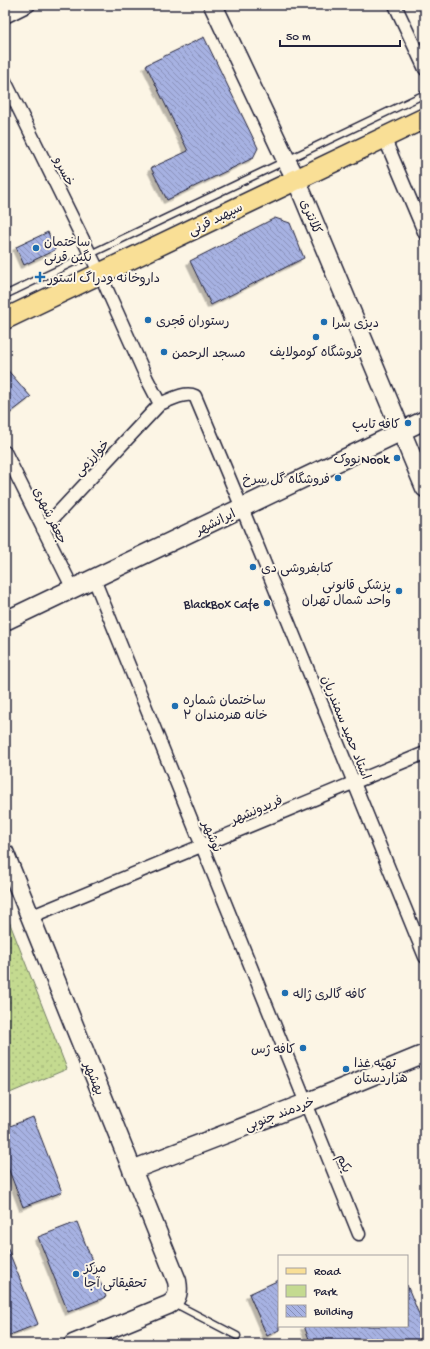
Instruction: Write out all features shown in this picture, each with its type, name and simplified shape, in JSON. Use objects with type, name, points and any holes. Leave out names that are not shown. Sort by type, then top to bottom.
[{"type":"main road","name":"سپهبد قرنی","points":[[5,319],[425,118]]},
{"type":"street","points":[[5,17],[29,5]]},
{"type":"street","name":"کلانتری","points":[[213,5],[296,179],[425,488]]},
{"type":"street","points":[[395,5],[425,69]]},
{"type":"street","name":"خسرو","points":[[5,81],[100,274],[147,379],[160,404]]},
{"type":"street","points":[[384,137],[425,234]]},
{"type":"street","name":"استاد حمید سمندریان","points":[[160,404],[184,395],[190,394],[195,396],[425,957]]},
{"type":"street","name":"خوارزمی","points":[[43,528],[160,404]]},
{"type":"street","name":"ایرانشهر","points":[[5,621],[425,420]]},
{"type":"street","name":"جعفر شهری","points":[[5,452],[73,589]]},
{"type":"street","name":"نوشهر","points":[[94,579],[306,1103]]},
{"type":"street","name":"فریدونشهر","points":[[30,917],[425,753]]},
{"type":"street","name":"بهشهر","points":[[5,854],[176,1281],[178,1294],[172,1303]]},
{"type":"street","name":"خردمند جنوبی","points":[[132,1170],[306,1103],[425,1054]]},
{"type":"street","name":"یکم","points":[[306,1103],[359,1234]]},
{"type":"street","points":[[73,1344],[172,1303]]},
{"type":"lane","points":[[5,295],[425,94]]},
{"type":"lane","points":[[172,1303],[237,1336]]},
{"type":"green space","points":[[5,911],[67,1069],[5,1095]]},
{"type":"building","points":[[204,37],[258,148],[253,158],[167,200],[151,168],[188,151],[146,65]]},
{"type":"building","points":[[275,218],[290,223],[304,258],[211,305],[190,261]]},
{"type":"building","name":"ساختمان نگین قرنی","points":[[48,232],[55,250],[24,265],[16,247]]},
{"type":"building","points":[[5,367],[31,397],[9,414],[5,404]]},
{"type":"building","points":[[33,1117],[62,1192],[23,1207],[5,1160],[5,1128]]},
{"type":"building","points":[[77,1222],[106,1297],[68,1312],[38,1237]]},
{"type":"building","points":[[5,1242],[38,1324],[5,1337]]},
{"type":"building","points":[[278,1280],[279,1330],[267,1336],[249,1294]]},
{"type":"building","points":[[408,1287],[425,1329],[425,1344],[311,1344],[304,1327],[408,1327]]},
{"type":"place","name":"ساختمان نگین قرنی","points":[[36,248]]},
{"type":"place","name":"داروخانه ودراگ استور","points":[[40,277]]},
{"type":"place","name":"رستوران قجری","points":[[148,320]]},
{"type":"place","name":"دیزی سرا","points":[[324,322]]},
{"type":"place","name":"فروشگاه کومولایف","points":[[316,337]]},
{"type":"place","name":"مسجد الرحمن","points":[[164,352]]},
{"type":"place","name":"کافه تایپ","points":[[408,423]]},
{"type":"place","name":"نووکNook","points":[[397,458]]},
{"type":"place","name":"فروشگاه گل سرخ","points":[[338,478]]},
{"type":"place","name":"کتابفروشی دی","points":[[253,567]]},
{"type":"place","name":"پزشکی قانونی واحد شمال تهران","points":[[399,591]]},
{"type":"place","name":"BlackBox Cafe","points":[[267,603]]},
{"type":"place","name":"ساختمان شماره ۲ خانه هنرمندان","points":[[175,706]]},
{"type":"place","name":"کافه گالری ژاله","points":[[285,993]]},
{"type":"place","name":"کافه ژس","points":[[303,1048]]},
{"type":"place","name":"تهیه غذا هزاردستان","points":[[346,1069]]},
{"type":"place","name":"مرکز تحقیقاتی آجا","points":[[76,1274]]}]
